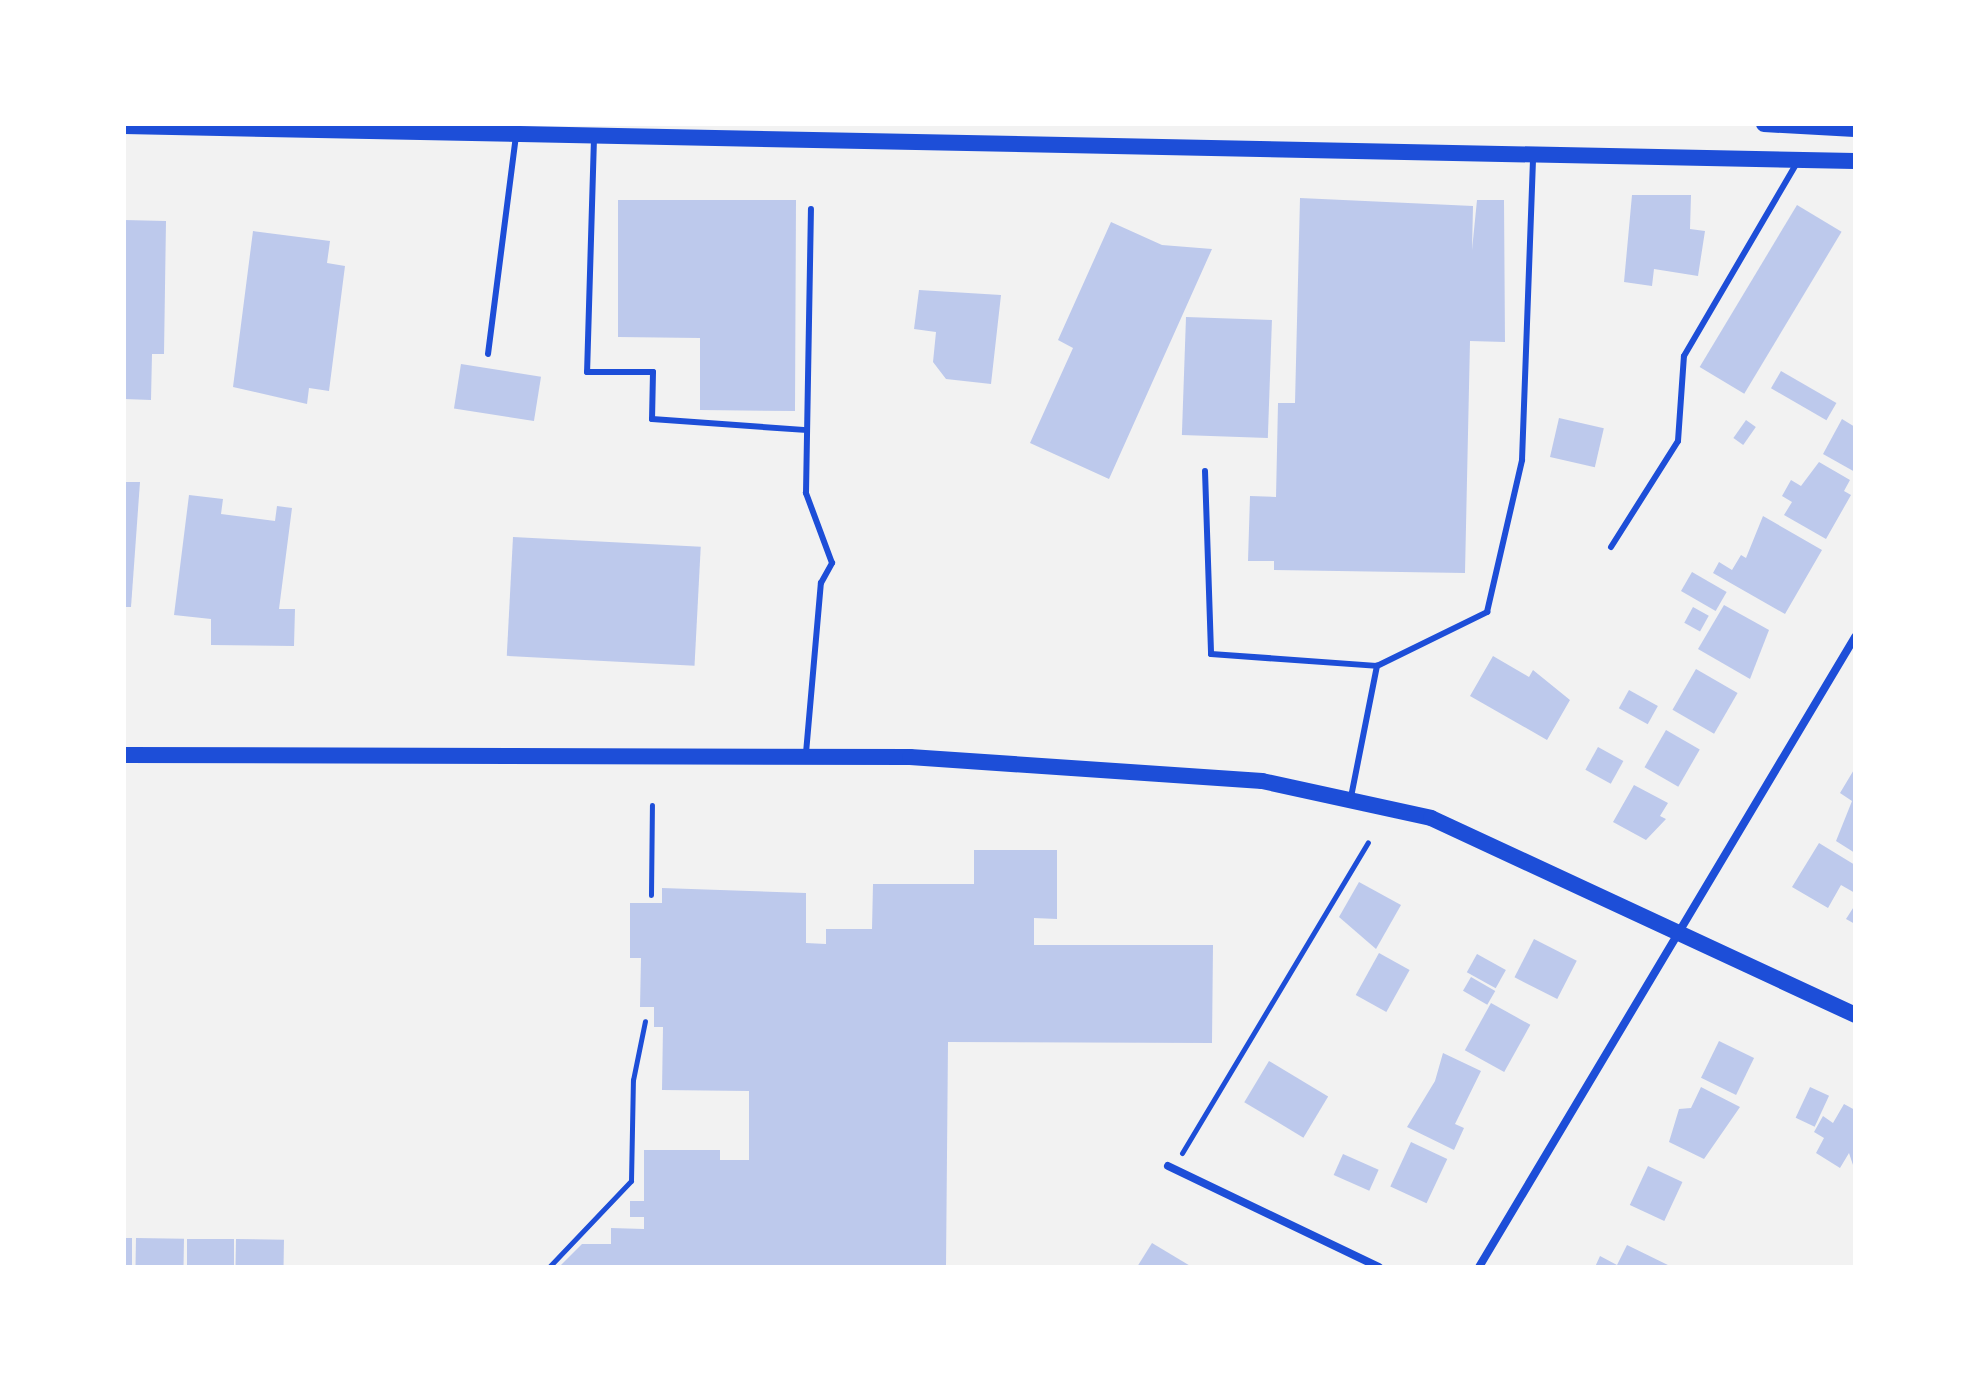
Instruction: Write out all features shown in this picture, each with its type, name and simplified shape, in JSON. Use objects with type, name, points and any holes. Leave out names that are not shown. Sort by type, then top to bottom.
[{"type":"main road","points":[[1764,124],[1855,129]]},
{"type":"main road","points":[[124,126],[517,129],[1855,161]]},
{"type":"main road","points":[[124,755],[806,757],[1038,761],[1262,781],[1351,797],[1431,818],[1682,931],[1855,1015]]},
{"type":"street","points":[[1479,1267],[1855,637]]},
{"type":"street","points":[[1168,1166],[1379,1267]]},
{"type":"lane","points":[[488,354],[517,129]]},
{"type":"lane","points":[[595,131],[587,372],[653,372],[652,419],[804,430]]},
{"type":"lane","points":[[1205,471],[1211,654],[1377,666],[1487,612],[1522,460],[1533,153]]},
{"type":"lane","points":[[1611,547],[1678,441],[1684,356],[1799,159]]},
{"type":"lane","points":[[806,757],[821,583],[832,563],[806,493],[804,430],[811,209]]},
{"type":"lane","points":[[1351,797],[1377,666]]},
{"type":"path","points":[[651,895],[652,805]]},
{"type":"path","points":[[1168,1166],[1195,1139],[1368,842]]},
{"type":"path","points":[[549,1267],[631,1181],[633,1080],[645,1021]]},
{"type":"building","points":[[1632,195],[1691,195],[1690,229],[1705,231],[1698,276],[1654,269],[1652,286],[1624,282]]},
{"type":"building","points":[[1300,198],[1473,206],[1472,250],[1477,200],[1504,200],[1505,342],[1470,341],[1465,573],[1274,570],[1274,561],[1248,561],[1250,496],[1276,497],[1278,403],[1295,403]]},
{"type":"building","points":[[618,200],[796,200],[795,411],[700,410],[700,338],[618,337]]},
{"type":"building","points":[[1797,205],[1842,232],[1744,394],[1700,367]]},
{"type":"building","points":[[124,220],[166,221],[164,354],[152,354],[151,400],[124,399]]},
{"type":"building","points":[[1111,222],[1162,245],[1212,249],[1109,479],[1030,443],[1073,348],[1058,340]]},
{"type":"building","points":[[253,231],[330,241],[327,263],[345,266],[329,391],[309,388],[307,404],[233,387]]},
{"type":"building","points":[[919,290],[1001,295],[991,384],[946,379],[933,362],[936,332],[914,329]]},
{"type":"building","points":[[1186,317],[1272,320],[1268,438],[1182,435]]},
{"type":"building","points":[[461,364],[541,377],[534,421],[454,408]]},
{"type":"building","points":[[1781,371],[1836,403],[1826,420],[1771,388]]},
{"type":"building","points":[[1559,418],[1604,428],[1595,467],[1550,457]]},
{"type":"building","points":[[1842,419],[1855,427],[1855,472],[1823,454]]},
{"type":"building","points":[[1746,420],[1756,427],[1743,445],[1733,438]]},
{"type":"building","points":[[1819,462],[1850,480],[1844,491],[1851,495],[1826,539],[1784,515],[1792,502],[1782,496],[1791,480],[1801,486]]},
{"type":"building","points":[[124,482],[140,482],[131,607],[124,607]]},
{"type":"building","points":[[189,495],[223,499],[221,514],[275,521],[277,506],[292,508],[279,609],[295,609],[294,646],[211,645],[211,619],[174,615]]},
{"type":"building","points":[[1763,516],[1822,550],[1785,614],[1713,573],[1719,562],[1732,570],[1741,555],[1746,558]]},
{"type":"building","points":[[513,537],[701,547],[695,666],[507,656]]},
{"type":"building","points":[[1692,572],[1727,592],[1716,611],[1681,591]]},
{"type":"building","points":[[1724,605],[1769,630],[1750,679],[1698,649]]},
{"type":"building","points":[[1693,607],[1709,616],[1700,631],[1684,623]]},
{"type":"building","points":[[1493,656],[1529,677],[1533,670],[1570,700],[1547,740],[1470,696]]},
{"type":"building","points":[[1696,669],[1738,693],[1714,734],[1672,710]]},
{"type":"building","points":[[1629,690],[1658,706],[1648,724],[1619,708]]},
{"type":"building","points":[[1666,730],[1700,750],[1678,787],[1644,767]]},
{"type":"building","points":[[1598,747],[1623,761],[1611,784],[1585,770]]},
{"type":"building","points":[[1855,768],[1855,853],[1836,841],[1852,801],[1840,793]]},
{"type":"building","points":[[1634,785],[1668,803],[1660,816],[1666,819],[1646,840],[1613,822]]},
{"type":"building","points":[[1819,843],[1855,865],[1855,893],[1841,885],[1828,908],[1792,887]]},
{"type":"building","points":[[974,850],[1057,850],[1057,919],[1034,918],[1034,945],[1213,945],[1212,1043],[948,1042],[946,1267],[559,1267],[582,1244],[611,1244],[611,1228],[644,1229],[644,1217],[630,1217],[630,1201],[644,1201],[644,1150],[720,1150],[720,1160],[749,1160],[749,1091],[662,1090],[663,1027],[654,1027],[654,1007],[640,1007],[641,958],[630,958],[630,903],[662,903],[662,888],[806,893],[806,943],[826,944],[826,929],[872,929],[873,884],[974,884]]},
{"type":"building","points":[[1359,882],[1401,905],[1376,949],[1339,917]]},
{"type":"building","points":[[1855,905],[1855,924],[1846,919]]},
{"type":"building","points":[[1534,939],[1577,961],[1557,999],[1514,977]]},
{"type":"building","points":[[1379,953],[1410,970],[1386,1012],[1356,995]]},
{"type":"building","points":[[1477,954],[1506,970],[1496,988],[1467,972]]},
{"type":"building","points":[[1471,977],[1495,991],[1487,1005],[1463,991]]},
{"type":"building","points":[[1491,1003],[1530,1025],[1504,1072],[1465,1050]]},
{"type":"building","points":[[1719,1041],[1754,1058],[1736,1095],[1701,1078]]},
{"type":"building","points":[[1443,1053],[1481,1071],[1455,1124],[1464,1128],[1454,1150],[1407,1127],[1435,1081]]},
{"type":"building","points":[[1269,1061],[1328,1097],[1303,1138],[1244,1102]]},
{"type":"building","points":[[1701,1087],[1740,1107],[1704,1159],[1669,1142],[1679,1109],[1691,1108]]},
{"type":"building","points":[[1810,1087],[1829,1096],[1815,1127],[1796,1118]]},
{"type":"building","points":[[1844,1104],[1855,1110],[1855,1171],[1849,1153],[1840,1168],[1816,1153],[1824,1138],[1814,1132],[1823,1116],[1833,1123]]},
{"type":"building","points":[[1411,1142],[1447,1159],[1427,1203],[1390,1186]]},
{"type":"building","points":[[1343,1154],[1379,1170],[1369,1191],[1334,1175]]},
{"type":"building","points":[[1648,1166],[1682,1182],[1664,1221],[1630,1205]]},
{"type":"building","points":[[124,1238],[132,1238],[132,1267],[124,1267]]},
{"type":"building","points":[[136,1238],[184,1239],[184,1267],[135,1267]]},
{"type":"building","points":[[187,1239],[234,1239],[234,1267],[187,1267]]},
{"type":"building","points":[[236,1239],[284,1240],[284,1267],[236,1267]]},
{"type":"building","points":[[1152,1243],[1192,1267],[1137,1267]]},
{"type":"building","points":[[1627,1245],[1672,1267],[1595,1267],[1600,1256],[1617,1265]]}]
